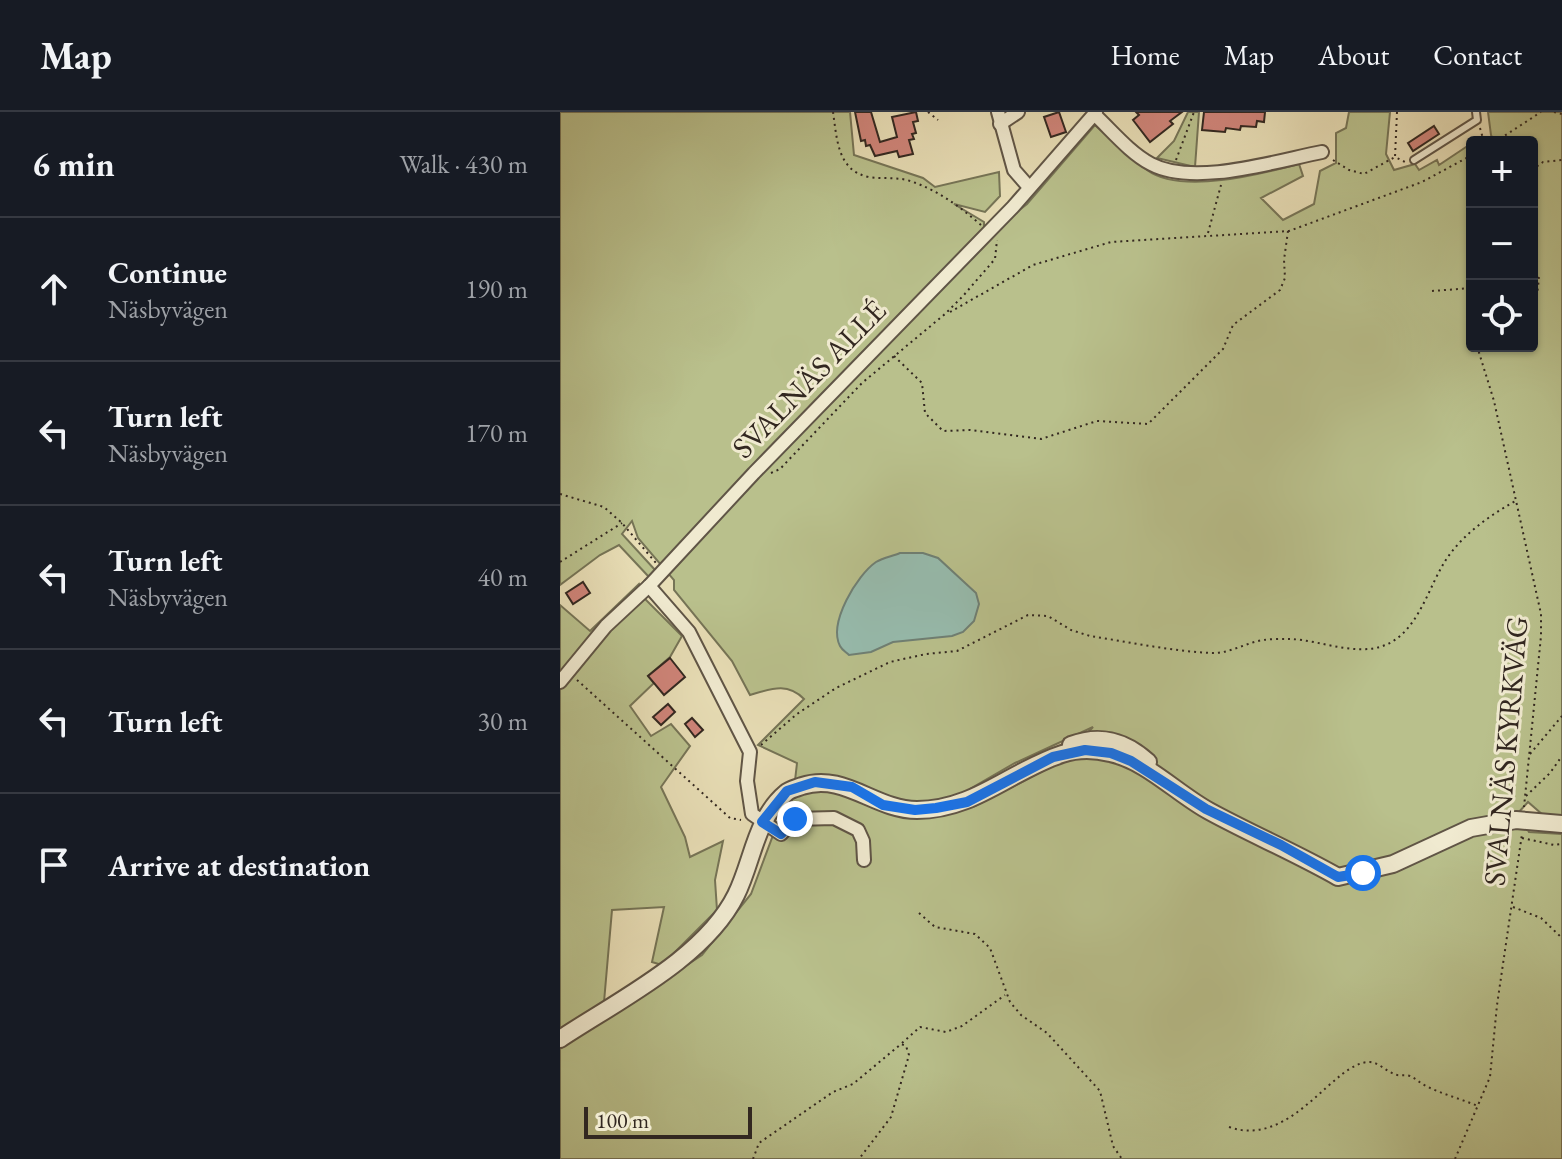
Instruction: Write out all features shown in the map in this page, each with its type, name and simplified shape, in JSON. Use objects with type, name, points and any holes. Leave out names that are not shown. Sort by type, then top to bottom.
[{"type":"street","points":[[1018,112],[999,118],[1014,170],[1028,186]]},
{"type":"street","name":"SVALNÄS ALLÉ","points":[[564,677],[606,626],[649,586],[754,473],[1013,207],[1028,186],[1096,114]]},
{"type":"street","points":[[1096,114],[1151,164],[1172,172],[1224,171],[1322,152]]},
{"type":"street","points":[[649,586],[689,632],[750,752],[747,781],[752,814],[781,834],[795,819],[834,818],[858,830],[863,841],[864,860]]},
{"type":"street","points":[[560,1039],[669,969],[702,941],[736,897],[762,822],[787,791],[815,782],[852,787],[883,805],[915,810],[936,808],[967,802],[1053,757],[1085,750],[1111,753],[1131,761],[1206,809],[1338,877],[1393,864],[1471,828],[1516,820],[1522,829],[1562,824]]},
{"type":"lane","points":[[1414,160],[1477,116]]},
{"type":"path","points":[[833,112],[836,139],[844,160],[853,172],[870,177],[906,180],[948,197],[997,240],[995,259],[945,314]]},
{"type":"path","points":[[928,112],[938,120]]},
{"type":"path","points":[[1172,172],[1194,112]]},
{"type":"path","points":[[1395,157],[1397,112]]},
{"type":"path","points":[[1504,136],[1541,112]]},
{"type":"path","points":[[1554,112],[1562,114]]},
{"type":"path","points":[[1477,116],[1482,136]]},
{"type":"path","points":[[1322,152],[1349,170],[1364,174],[1395,157]]},
{"type":"path","points":[[1395,157],[1403,162],[1414,160]]},
{"type":"path","points":[[754,473],[770,474],[780,469],[833,412],[893,355],[945,314],[1033,265],[1111,242],[1289,231],[1422,182],[1466,158]]},
{"type":"path","points":[[1538,166],[1562,160]]},
{"type":"path","points":[[1207,234],[1224,171]]},
{"type":"path","points":[[893,355],[922,383],[925,413],[943,431],[970,430],[1041,439],[1097,421],[1148,424],[1223,349],[1233,325],[1280,290],[1285,278],[1284,260],[1289,231]]},
{"type":"path","points":[[1432,291],[1466,288]]},
{"type":"path","name":"SVALNÄS KYRKVÄG","points":[[1455,1159],[1490,1077],[1522,829],[1541,636],[1541,614],[1517,500],[1494,401],[1479,352]]},
{"type":"path","points":[[560,494],[604,507],[622,523],[662,570]]},
{"type":"path","points":[[750,752],[797,714],[836,688],[890,662],[957,651],[1028,615],[1048,616],[1071,630],[1090,636],[1213,653],[1262,640],[1292,639],[1345,649],[1385,645],[1401,636],[1446,561],[1466,536],[1487,517],[1517,500]]},
{"type":"path","points":[[560,562],[622,523]]},
{"type":"path","points":[[564,677],[730,818],[762,822]]},
{"type":"path","points":[[1529,755],[1562,716]]},
{"type":"path","points":[[1524,798],[1550,773],[1562,756]]},
{"type":"path","points":[[1522,829],[1554,845],[1562,844]]},
{"type":"path","points":[[1512,907],[1541,918],[1562,938]]},
{"type":"path","points":[[919,913],[935,927],[975,934],[990,948],[1006,994],[1021,1015],[1047,1033],[1100,1091],[1113,1146],[1122,1159]]},
{"type":"path","points":[[753,1159],[759,1143],[833,1092],[853,1084],[920,1027],[946,1032],[962,1026],[1006,994]]},
{"type":"path","points":[[859,1159],[891,1117],[909,1055],[906,1046],[901,1044]]},
{"type":"path","points":[[1229,1127],[1258,1129],[1285,1120],[1308,1107],[1348,1071],[1374,1062],[1395,1076],[1409,1075],[1427,1086],[1479,1107]]},
{"type":"green space","points":[[560,112],[850,112],[854,155],[923,178],[935,187],[999,172],[1000,196],[985,212],[954,204],[984,222],[984,238],[1027,204],[1095,125],[1147,170],[1180,181],[1222,180],[1299,164],[1303,176],[1261,198],[1283,220],[1314,204],[1320,171],[1336,163],[1336,133],[1346,128],[1349,112],[1390,112],[1386,154],[1394,170],[1415,164],[1419,170],[1437,160],[1439,165],[1466,147],[1466,352],[1538,352],[1538,136],[1491,136],[1488,112],[1562,112],[1562,815],[1543,815],[1528,802],[1518,813],[1529,832],[1562,834],[1562,1159],[560,1159],[560,1049],[702,955],[751,894],[778,822],[793,798],[797,763],[758,745],[804,699],[785,689],[750,695],[732,661],[674,590],[674,580],[638,538],[632,521],[622,534],[656,571],[649,577],[619,545],[560,585]],"holes":[[[1093,727],[1061,762],[975,806],[970,789],[1015,763]]]},
{"type":"green space","points":[[1188,112],[1199,112],[1195,167],[1157,158],[1174,141]]},
{"type":"green space","points":[[639,584],[646,600],[682,636],[670,657],[648,676],[654,683],[630,706],[651,736],[671,724],[690,746],[661,787],[685,837],[690,857],[723,841],[715,880],[717,910],[662,965],[652,962],[664,907],[612,910],[604,1002],[560,1030],[560,605],[590,631]]},
{"type":"shaded area","points":[[900,553],[923,553],[938,558],[976,593],[979,604],[974,621],[963,632],[952,636],[893,642],[871,652],[849,655],[841,647],[837,636],[846,600],[869,568]]},
{"type":"building","points":[[855,112],[871,112],[880,142],[897,137],[892,117],[916,112],[918,121],[913,122],[916,133],[912,134],[914,139],[909,140],[913,154],[899,157],[897,151],[875,156],[870,145],[866,146],[865,140],[861,141]]},
{"type":"building","points":[[1059,112],[1066,132],[1051,137],[1044,117]]},
{"type":"building","points":[[1136,112],[1182,112],[1170,121],[1173,124],[1150,142],[1133,120],[1139,115]]},
{"type":"building","points":[[1204,112],[1265,112],[1264,122],[1257,121],[1256,127],[1241,126],[1240,130],[1226,128],[1225,132],[1202,130]]},
{"type":"building","points":[[1434,126],[1439,134],[1413,151],[1408,143]]},
{"type":"building","points":[[583,582],[590,593],[573,604],[566,593]]},
{"type":"building","points":[[670,658],[685,677],[664,695],[648,676]]},
{"type":"building","points":[[668,704],[675,712],[661,725],[653,717]]},
{"type":"building","points":[[692,718],[703,730],[695,737],[685,724]]},
{"type":"route","points":[[795,819],[781,834],[762,822],[787,791],[815,782],[852,787],[883,805],[915,810],[936,808],[967,802],[1053,757],[1085,750],[1111,753],[1131,761],[1206,809],[1338,877],[1363,873]]}]
